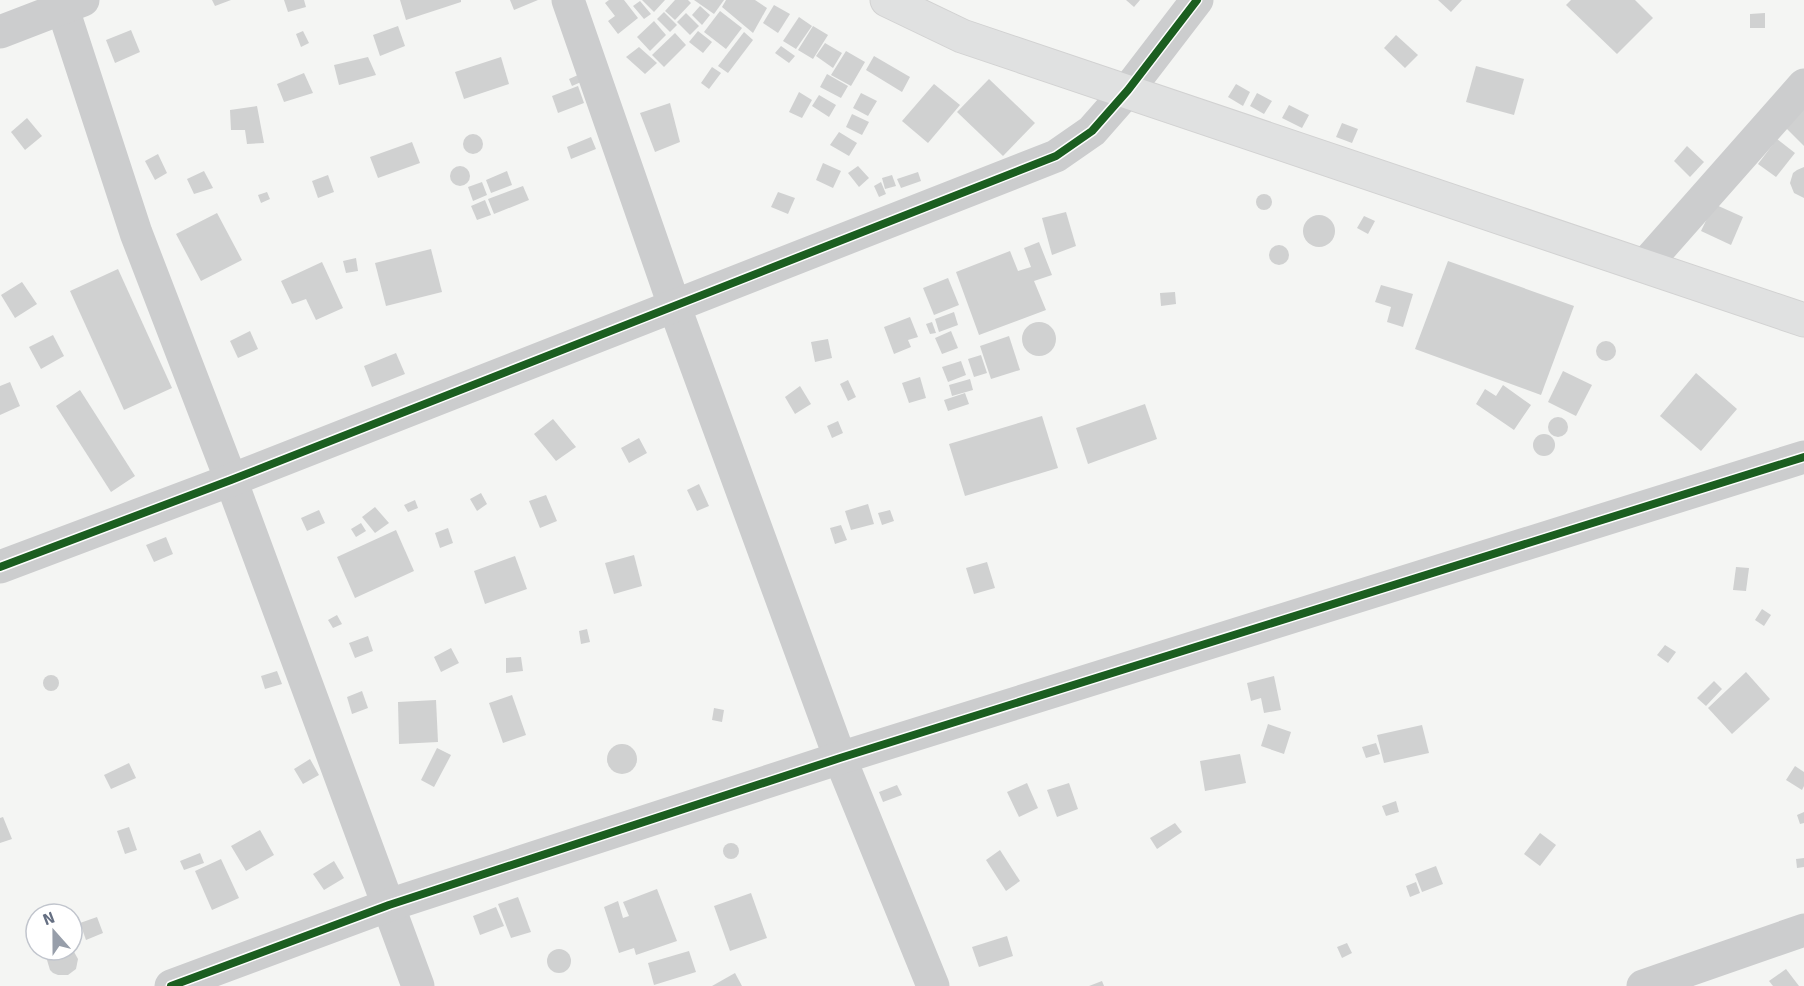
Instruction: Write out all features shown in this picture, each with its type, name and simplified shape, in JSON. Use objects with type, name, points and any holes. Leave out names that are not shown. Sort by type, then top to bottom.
[{"type":"main road","points":[[887,0],[962,36],[1128,90],[1804,320]]},
{"type":"street","points":[[568,0],[674,304],[840,758],[933,986]]},
{"type":"street","points":[[0,567],[231,480],[674,304],[1056,156],[1092,131],[1128,90],[1197,0]]},
{"type":"street","points":[[0,32],[69,3],[136,233],[231,480],[418,986]]},
{"type":"street","points":[[1645,266],[1804,85]]},
{"type":"street","points":[[171,986],[389,905],[840,758],[1804,456]]},
{"type":"street","points":[[1643,986],[1804,930]]},
{"type":"building","points":[[212,0],[231,0],[215,6]]},
{"type":"building","points":[[284,0],[304,0],[306,7],[288,12]]},
{"type":"building","points":[[400,0],[461,0],[461,2],[406,20]]},
{"type":"building","points":[[510,0],[538,0],[514,10]]},
{"type":"building","points":[[609,0],[624,0],[638,18],[618,34],[608,21],[615,16],[605,3]]},
{"type":"building","points":[[642,0],[665,0],[654,12]]},
{"type":"building","points":[[675,0],[688,0],[691,3],[675,20],[665,11]]},
{"type":"building","points":[[694,0],[724,0],[714,14]]},
{"type":"building","points":[[726,0],[755,0],[767,8],[753,33],[722,7]]},
{"type":"building","points":[[1126,0],[1140,0],[1134,7]]},
{"type":"building","points":[[1438,0],[1462,0],[1451,12]]},
{"type":"building","points":[[1571,0],[1635,0],[1653,18],[1617,54],[1566,5]]},
{"type":"building","points":[[640,1],[651,14],[644,19],[633,6]]},
{"type":"building","points":[[774,5],[790,14],[778,33],[763,23]]},
{"type":"building","points":[[700,6],[710,15],[702,25],[692,15]]},
{"type":"building","points":[[720,11],[742,28],[726,49],[704,32]]},
{"type":"building","points":[[664,12],[677,25],[670,32],[657,19]]},
{"type":"building","points":[[686,13],[699,26],[690,35],[677,22]]},
{"type":"building","points":[[1765,13],[1765,28],[1750,28],[1750,14]]},
{"type":"building","points":[[799,17],[812,26],[796,49],[783,41]]},
{"type":"building","points":[[654,21],[666,35],[650,51],[637,37]]},
{"type":"building","points":[[398,26],[405,46],[380,56],[373,35]]},
{"type":"building","points":[[813,26],[828,35],[813,59],[798,50]]},
{"type":"building","points":[[131,30],[140,52],[115,63],[106,40]]},
{"type":"building","points":[[303,31],[309,43],[301,47],[296,34]]},
{"type":"building","points":[[698,31],[712,42],[703,53],[689,42]]},
{"type":"building","points":[[744,32],[753,40],[728,73],[718,66]]},
{"type":"building","points":[[675,33],[686,45],[664,67],[652,55]]},
{"type":"building","points":[[1396,35],[1418,55],[1405,68],[1384,48]]},
{"type":"building","points":[[825,43],[842,53],[833,68],[816,56]]},
{"type":"building","points":[[781,46],[795,56],[789,63],[775,53]]},
{"type":"building","points":[[639,47],[657,63],[645,74],[626,57]]},
{"type":"building","points":[[846,51],[865,62],[851,86],[831,75]]},
{"type":"building","points":[[874,56],[910,77],[902,92],[866,70]]},
{"type":"building","points":[[368,57],[376,75],[339,85],[334,65]]},
{"type":"building","points":[[501,57],[509,84],[464,99],[455,72]]},
{"type":"building","points":[[1476,66],[1524,79],[1514,115],[1466,102]]},
{"type":"building","points":[[712,67],[721,73],[709,89],[701,83]]},
{"type":"building","points":[[304,73],[313,93],[284,102],[277,84]]},
{"type":"building","points":[[827,74],[848,86],[841,98],[820,87]]},
{"type":"building","points":[[578,75],[581,82],[572,86],[569,79]]},
{"type":"building","points":[[989,79],[1035,123],[1003,156],[957,112]]},
{"type":"building","points":[[934,84],[960,105],[928,143],[902,121]]},
{"type":"building","points":[[1236,84],[1250,92],[1243,106],[1228,97]]},
{"type":"building","points":[[578,86],[584,103],[558,113],[552,96]]},
{"type":"building","points":[[799,92],[812,100],[802,118],[789,112]]},
{"type":"building","points":[[861,93],[877,101],[868,116],[853,108]]},
{"type":"building","points":[[1257,93],[1272,101],[1264,114],[1250,106]]},
{"type":"building","points":[[819,95],[836,105],[829,117],[812,106]]},
{"type":"building","points":[[670,103],[680,142],[655,152],[640,113]]},
{"type":"building","points":[[1289,105],[1309,115],[1302,128],[1282,118]]},
{"type":"building","points":[[257,106],[264,143],[247,144],[245,130],[231,130],[230,110]]},
{"type":"building","points":[[1804,108],[1804,146],[1785,127]]},
{"type":"building","points":[[852,114],[869,122],[862,135],[846,127]]},
{"type":"building","points":[[27,118],[42,136],[25,150],[11,132]]},
{"type":"building","points":[[1342,123],[1358,129],[1352,143],[1336,137]]},
{"type":"building","points":[[839,132],[857,143],[849,156],[830,145]]},
{"type":"building","points":[[473,134],[480,137],[483,144],[480,151],[473,154],[466,151],[463,144],[466,137]]},
{"type":"building","points":[[591,137],[596,149],[571,159],[567,147]]},
{"type":"building","points":[[1777,139],[1795,153],[1776,177],[1758,164]]},
{"type":"building","points":[[412,142],[420,163],[378,178],[370,157]]},
{"type":"building","points":[[1687,146],[1704,162],[1690,177],[1674,161]]},
{"type":"building","points":[[158,154],[167,173],[155,180],[145,161]]},
{"type":"building","points":[[823,163],[841,171],[833,188],[816,180]]},
{"type":"building","points":[[460,166],[467,169],[470,176],[467,183],[460,186],[453,183],[450,176],[453,169]]},
{"type":"building","points":[[858,166],[869,178],[859,187],[848,173]]},
{"type":"building","points":[[1804,167],[1804,198],[1794,193],[1790,183],[1793,173]]},
{"type":"building","points":[[204,171],[213,188],[194,194],[187,179]]},
{"type":"building","points":[[507,171],[512,185],[491,193],[486,180]]},
{"type":"building","points":[[918,172],[921,181],[901,188],[897,179]]},
{"type":"building","points":[[328,175],[334,192],[318,198],[312,181]]},
{"type":"building","points":[[892,175],[896,186],[885,189],[882,178]]},
{"type":"building","points":[[482,182],[487,195],[473,201],[468,187]]},
{"type":"building","points":[[881,182],[886,194],[879,197],[874,186]]},
{"type":"building","points":[[523,186],[529,200],[494,214],[488,199]]},
{"type":"building","points":[[267,192],[270,199],[261,203],[258,195]]},
{"type":"building","points":[[778,192],[795,198],[788,214],[771,207]]},
{"type":"building","points":[[1264,194],[1270,196],[1272,202],[1270,208],[1264,210],[1258,208],[1256,202],[1258,196]]},
{"type":"building","points":[[485,200],[491,215],[477,220],[471,206]]},
{"type":"building","points":[[1714,204],[1743,217],[1731,245],[1701,231]]},
{"type":"building","points":[[1066,212],[1076,246],[1052,255],[1042,218]]},
{"type":"building","points":[[217,213],[242,260],[201,281],[176,234]]},
{"type":"building","points":[[1319,215],[1330,220],[1335,231],[1330,242],[1319,247],[1308,242],[1303,231],[1308,220]]},
{"type":"building","points":[[1364,216],[1375,221],[1368,234],[1357,228]]},
{"type":"building","points":[[1039,242],[1052,275],[1034,281],[1046,310],[979,335],[956,272],[1010,251],[1018,271],[1031,267],[1024,248]]},
{"type":"building","points":[[1279,245],[1286,248],[1289,255],[1286,262],[1279,265],[1272,262],[1269,255],[1272,248]]},
{"type":"building","points":[[431,249],[442,292],[386,306],[375,263]]},
{"type":"building","points":[[356,258],[358,271],[346,273],[343,261]]},
{"type":"building","points":[[1448,261],[1574,306],[1541,395],[1415,349]]},
{"type":"building","points":[[322,262],[343,308],[316,320],[306,299],[292,304],[281,281]]},
{"type":"building","points":[[118,269],[172,388],[124,410],[70,291]]},
{"type":"building","points":[[948,278],[959,305],[934,315],[923,288]]},
{"type":"building","points":[[22,282],[37,304],[15,318],[1,295]]},
{"type":"building","points":[[1381,285],[1413,294],[1403,327],[1387,322],[1391,307],[1375,302]]},
{"type":"building","points":[[1175,292],[1176,304],[1161,306],[1160,293]]},
{"type":"building","points":[[954,312],[958,325],[939,332],[935,319]]},
{"type":"building","points":[[910,317],[918,337],[908,340],[911,347],[894,354],[884,327]]},
{"type":"building","points":[[932,322],[936,333],[930,334],[926,324]]},
{"type":"building","points":[[1039,322],[1051,327],[1056,339],[1051,351],[1039,356],[1027,351],[1022,339],[1027,327]]},
{"type":"building","points":[[250,331],[258,349],[238,358],[230,341]]},
{"type":"building","points":[[951,331],[958,348],[942,354],[935,338]]},
{"type":"building","points":[[53,335],[64,356],[41,369],[29,347]]},
{"type":"building","points":[[1009,336],[1020,370],[991,379],[980,346]]},
{"type":"building","points":[[828,339],[832,358],[815,362],[811,342]]},
{"type":"building","points":[[1602,341],[1610,341],[1616,347],[1616,355],[1610,361],[1602,361],[1596,355],[1596,347]]},
{"type":"building","points":[[396,353],[405,374],[372,387],[364,366]]},
{"type":"building","points":[[981,355],[987,373],[974,377],[968,359]]},
{"type":"building","points":[[961,361],[966,375],[948,382],[942,367]]},
{"type":"building","points":[[1563,371],[1592,385],[1576,416],[1548,402]]},
{"type":"building","points":[[1696,373],[1737,409],[1701,451],[1660,416]]},
{"type":"building","points":[[920,377],[926,398],[909,403],[902,383]]},
{"type":"building","points":[[970,379],[973,390],[952,396],[949,385]]},
{"type":"building","points":[[848,380],[856,397],[848,401],[840,384]]},
{"type":"building","points":[[10,382],[20,406],[0,415],[0,386]]},
{"type":"building","points":[[1503,385],[1531,405],[1514,430],[1476,404],[1485,389],[1496,396]]},
{"type":"building","points":[[800,386],[811,404],[795,414],[785,397]]},
{"type":"building","points":[[80,390],[135,476],[111,492],[56,406]]},
{"type":"building","points":[[965,393],[969,404],[948,411],[944,400]]},
{"type":"building","points":[[1145,404],[1157,439],[1088,464],[1076,428]]},
{"type":"building","points":[[1042,416],[1058,468],[965,496],[949,444]]},
{"type":"building","points":[[1554,417],[1562,417],[1568,423],[1568,431],[1562,437],[1554,437],[1548,431],[1548,423]]},
{"type":"building","points":[[553,419],[576,447],[556,461],[534,434]]},
{"type":"building","points":[[838,421],[843,433],[832,438],[827,426]]},
{"type":"building","points":[[1544,434],[1554,441],[1555,445],[1548,455],[1544,456],[1534,449],[1533,445],[1540,435]]},
{"type":"building","points":[[639,438],[647,453],[629,463],[621,448]]},
{"type":"building","points":[[699,484],[709,506],[697,511],[687,490]]},
{"type":"building","points":[[481,493],[487,504],[477,511],[470,499]]},
{"type":"building","points":[[546,495],[557,521],[540,528],[529,501]]},
{"type":"building","points":[[415,500],[418,508],[408,512],[404,505]]},
{"type":"building","points":[[868,504],[874,524],[851,530],[845,511]]},
{"type":"building","points":[[375,507],[389,523],[375,533],[362,517]]},
{"type":"building","points":[[319,510],[325,523],[307,531],[301,518]]},
{"type":"building","points":[[890,510],[894,521],[882,525],[878,513]]},
{"type":"building","points":[[361,523],[366,531],[356,537],[351,529]]},
{"type":"building","points":[[841,525],[847,540],[835,544],[830,528]]},
{"type":"building","points":[[448,528],[453,543],[440,548],[435,533]]},
{"type":"building","points":[[396,530],[414,571],[355,598],[337,557]]},
{"type":"building","points":[[166,537],[173,554],[154,562],[146,545]]},
{"type":"building","points":[[634,555],[642,586],[614,594],[605,563]]},
{"type":"building","points":[[515,556],[527,589],[485,604],[474,571]]},
{"type":"building","points":[[987,562],[995,588],[974,594],[966,568]]},
{"type":"building","points":[[1736,567],[1749,568],[1746,591],[1733,590]]},
{"type":"building","points":[[1762,609],[1771,615],[1764,626],[1755,620]]},
{"type":"building","points":[[337,615],[342,624],[333,628],[328,620]]},
{"type":"building","points":[[587,629],[590,642],[581,644],[579,631]]},
{"type":"building","points":[[368,636],[373,651],[355,658],[349,643]]},
{"type":"building","points":[[1665,645],[1676,652],[1668,663],[1657,655]]},
{"type":"building","points":[[451,648],[459,663],[441,672],[434,657]]},
{"type":"building","points":[[521,657],[523,671],[506,673],[506,658]]},
{"type":"building","points":[[277,671],[282,684],[265,689],[261,676]]},
{"type":"building","points":[[1746,672],[1770,699],[1732,734],[1708,708]]},
{"type":"building","points":[[48,675],[54,675],[59,683],[57,689],[48,691],[43,686],[43,680]]},
{"type":"building","points":[[1274,676],[1281,710],[1264,713],[1261,698],[1251,701],[1247,683]]},
{"type":"building","points":[[1714,681],[1722,689],[1706,706],[1697,698]]},
{"type":"building","points":[[362,691],[368,708],[352,714],[347,697]]},
{"type":"building","points":[[512,695],[526,735],[503,743],[489,703]]},
{"type":"building","points":[[436,700],[438,742],[399,744],[398,702]]},
{"type":"building","points":[[714,708],[724,710],[722,722],[712,720]]},
{"type":"building","points":[[1268,724],[1291,732],[1284,754],[1261,746]]},
{"type":"building","points":[[1422,725],[1429,753],[1384,763],[1377,735]]},
{"type":"building","points":[[1376,743],[1380,754],[1366,758],[1362,747]]},
{"type":"building","points":[[622,744],[633,748],[637,759],[633,770],[622,774],[611,770],[607,759],[611,748]]},
{"type":"building","points":[[437,748],[451,755],[434,787],[421,780]]},
{"type":"building","points":[[1240,754],[1246,783],[1205,791],[1200,761]]},
{"type":"building","points":[[310,759],[319,775],[303,784],[294,769]]},
{"type":"building","points":[[129,763],[136,778],[111,789],[104,775]]},
{"type":"building","points":[[1795,766],[1804,772],[1802,790],[1786,780]]},
{"type":"building","points":[[1027,783],[1038,808],[1019,817],[1007,792]]},
{"type":"building","points":[[1069,783],[1078,809],[1057,817],[1047,790]]},
{"type":"building","points":[[897,785],[902,795],[883,802],[879,792]]},
{"type":"building","points":[[1396,801],[1399,812],[1386,816],[1382,806]]},
{"type":"building","points":[[1804,812],[1804,823],[1800,824],[1797,815]]},
{"type":"building","points":[[3,817],[12,839],[0,843],[0,818]]},
{"type":"building","points":[[1175,823],[1182,832],[1157,849],[1150,838]]},
{"type":"building","points":[[129,827],[137,850],[125,854],[117,831]]},
{"type":"building","points":[[260,830],[274,855],[246,871],[231,846]]},
{"type":"building","points":[[1540,833],[1556,845],[1540,866],[1524,854]]},
{"type":"building","points":[[728,843],[734,843],[739,851],[737,857],[728,859],[723,854],[723,848]]},
{"type":"building","points":[[1000,850],[1020,881],[1006,891],[986,860]]},
{"type":"building","points":[[200,853],[204,863],[184,870],[180,861]]},
{"type":"building","points":[[1804,858],[1804,867],[1797,868],[1796,859]]},
{"type":"building","points":[[221,859],[239,898],[212,910],[195,871]]},
{"type":"building","points":[[334,861],[344,878],[324,890],[313,874]]},
{"type":"building","points":[[1436,866],[1443,884],[1422,892],[1415,874]]},
{"type":"building","points":[[1416,882],[1420,893],[1410,897],[1406,886]]},
{"type":"building","points":[[657,889],[677,941],[636,955],[634,948],[619,953],[604,907],[618,901],[623,918],[629,916],[623,902]]},
{"type":"building","points":[[751,893],[767,938],[730,951],[714,906]]},
{"type":"building","points":[[518,897],[531,932],[511,938],[498,904]]},
{"type":"building","points":[[496,907],[504,926],[480,935],[473,916]]},
{"type":"building","points":[[97,917],[103,933],[86,940],[84,922]]},
{"type":"building","points":[[1007,936],[1013,956],[979,967],[972,947]]},
{"type":"building","points":[[1347,943],[1352,953],[1342,958],[1337,947]]},
{"type":"building","points":[[559,949],[568,952],[571,961],[568,970],[559,973],[550,970],[547,961],[550,952]]},
{"type":"building","points":[[689,951],[696,972],[654,985],[648,963]]},
{"type":"building","points":[[48,962],[77,962],[76,969],[68,975],[58,975],[50,970]]},
{"type":"building","points":[[1786,969],[1799,986],[1773,986],[1769,981]]},
{"type":"building","points":[[735,973],[742,986],[712,986]]},
{"type":"building","points":[[1102,981],[1104,986],[1089,986]]},
{"type":"cycle path","points":[[0,567],[231,480],[1056,156],[1092,131],[1128,90],[1197,0]]},
{"type":"cycle path","points":[[171,986],[389,905],[840,758],[1804,457]]}]
